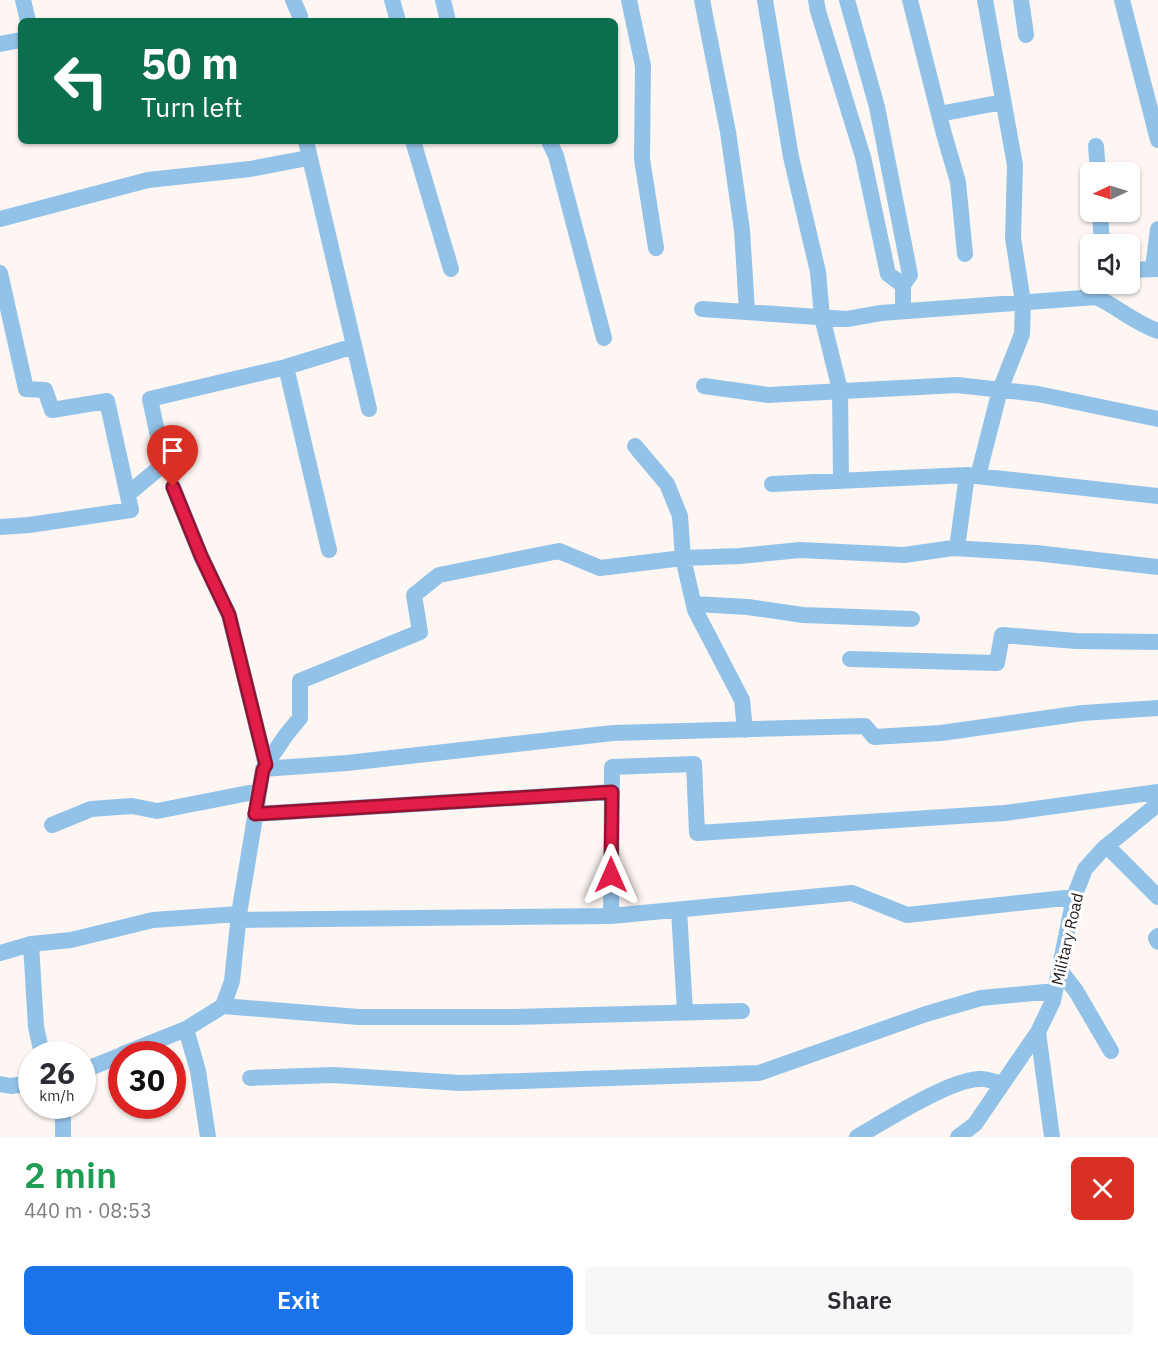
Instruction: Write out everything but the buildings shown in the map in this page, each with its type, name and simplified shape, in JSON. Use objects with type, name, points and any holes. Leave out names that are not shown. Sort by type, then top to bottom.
[{"type":"street","points":[[23,0],[27,18]]},
{"type":"street","points":[[293,0],[300,18]]},
{"type":"street","points":[[392,0],[397,18]]},
{"type":"street","points":[[442,0],[447,18]]},
{"type":"street","points":[[629,0],[643,66],[642,159],[656,248]]},
{"type":"street","points":[[702,0],[728,132],[742,230],[747,311]]},
{"type":"street","points":[[765,0],[791,157],[818,272],[822,316],[840,390],[841,481]]},
{"type":"street","points":[[816,0],[863,157],[888,274],[903,285]]},
{"type":"street","points":[[847,0],[877,107],[910,275],[903,285],[903,311]]},
{"type":"street","points":[[909,0],[958,182],[966,254]]},
{"type":"street","points":[[957,548],[972,476],[1000,390],[1022,334],[1023,302],[1013,238],[1015,165],[985,0]]},
{"type":"street","points":[[1021,0],[1026,34]]},
{"type":"street","points":[[1122,0],[1158,140]]},
{"type":"street","points":[[0,44],[18,41]]},
{"type":"street","points":[[939,114],[1003,102]]},
{"type":"street","points":[[306,144],[369,409]]},
{"type":"street","points":[[414,144],[451,269]]},
{"type":"street","points":[[550,144],[559,167],[604,338]]},
{"type":"street","points":[[1096,146],[1097,162]]},
{"type":"street","points":[[0,219],[148,180],[250,169],[308,158]]},
{"type":"street","points":[[1140,269],[1155,268],[1158,229]]},
{"type":"street","points":[[0,273],[26,389],[45,390],[52,410],[107,401],[131,510],[0,527]]},
{"type":"street","points":[[702,309],[847,319],[881,313],[1023,302],[1080,293]]},
{"type":"street","points":[[1103,294],[1109,303],[1142,326],[1158,332]]},
{"type":"street","points":[[128,494],[164,464],[150,399],[286,367],[354,346]]},
{"type":"street","points":[[286,367],[329,550]]},
{"type":"street","points":[[704,386],[768,395],[957,385],[1038,394],[1158,419]]},
{"type":"street","points":[[635,446],[667,484],[680,516],[683,558],[694,604],[742,700],[745,730]]},
{"type":"street","points":[[772,484],[972,476],[1158,496]]},
{"type":"street","points":[[173,487],[201,556],[229,615],[265,767]]},
{"type":"street","points":[[223,1006],[232,981],[238,917],[259,791],[265,767],[300,718],[300,681],[420,632],[414,595],[440,574],[559,551],[600,568],[683,558],[740,556],[800,550],[904,555],[957,548],[1036,553],[1158,567]]},
{"type":"street","points":[[694,604],[748,607],[803,615],[912,620]]},
{"type":"street","points":[[850,659],[997,663],[1002,635],[1076,641],[1158,642]]},
{"type":"street","points":[[265,767],[347,763],[613,733],[865,726],[874,737],[941,733],[1083,713],[1158,708]]},
{"type":"street","points":[[611,916],[612,767],[694,764],[697,833],[1005,813],[1158,792]]},
{"type":"street","points":[[52,825],[91,809],[132,806],[157,811],[259,791]]},
{"type":"street","points":[[255,814],[612,792]]},
{"type":"street","name":"Military Road","points":[[958,1137],[975,1124],[1038,1032],[1053,1001],[1074,897],[1085,869],[1107,846],[1158,804]]},
{"type":"street","points":[[1107,846],[1158,897]]},
{"type":"street","points":[[0,953],[31,944],[71,940],[153,920],[238,917],[611,916],[852,893],[907,915],[1074,897]]},
{"type":"street","points":[[679,910],[685,1012]]},
{"type":"street","points":[[1158,936],[1156,938],[1158,942]]},
{"type":"street","points":[[31,944],[36,1027],[39,1041]]},
{"type":"street","points":[[1059,969],[1076,991],[1111,1052]]},
{"type":"street","points":[[250,1078],[333,1075],[461,1083],[759,1073],[926,1014],[981,998],[1055,991]]},
{"type":"street","points":[[156,1041],[186,1029],[223,1006],[359,1017],[513,1017],[742,1011]]},
{"type":"street","points":[[186,1029],[198,1071],[208,1137]]},
{"type":"street","points":[[1038,1032],[1052,1137]]},
{"type":"street","points":[[857,1137],[911,1106],[963,1082],[981,1078],[1002,1084]]},
{"type":"street","points":[[0,1084],[18,1085]]},
{"type":"street","points":[[63,1119],[63,1137]]},
{"type":"route","points":[[173,487],[201,556],[229,615],[250,696],[266,765],[263,770],[255,814],[612,792],[611,875]]}]
